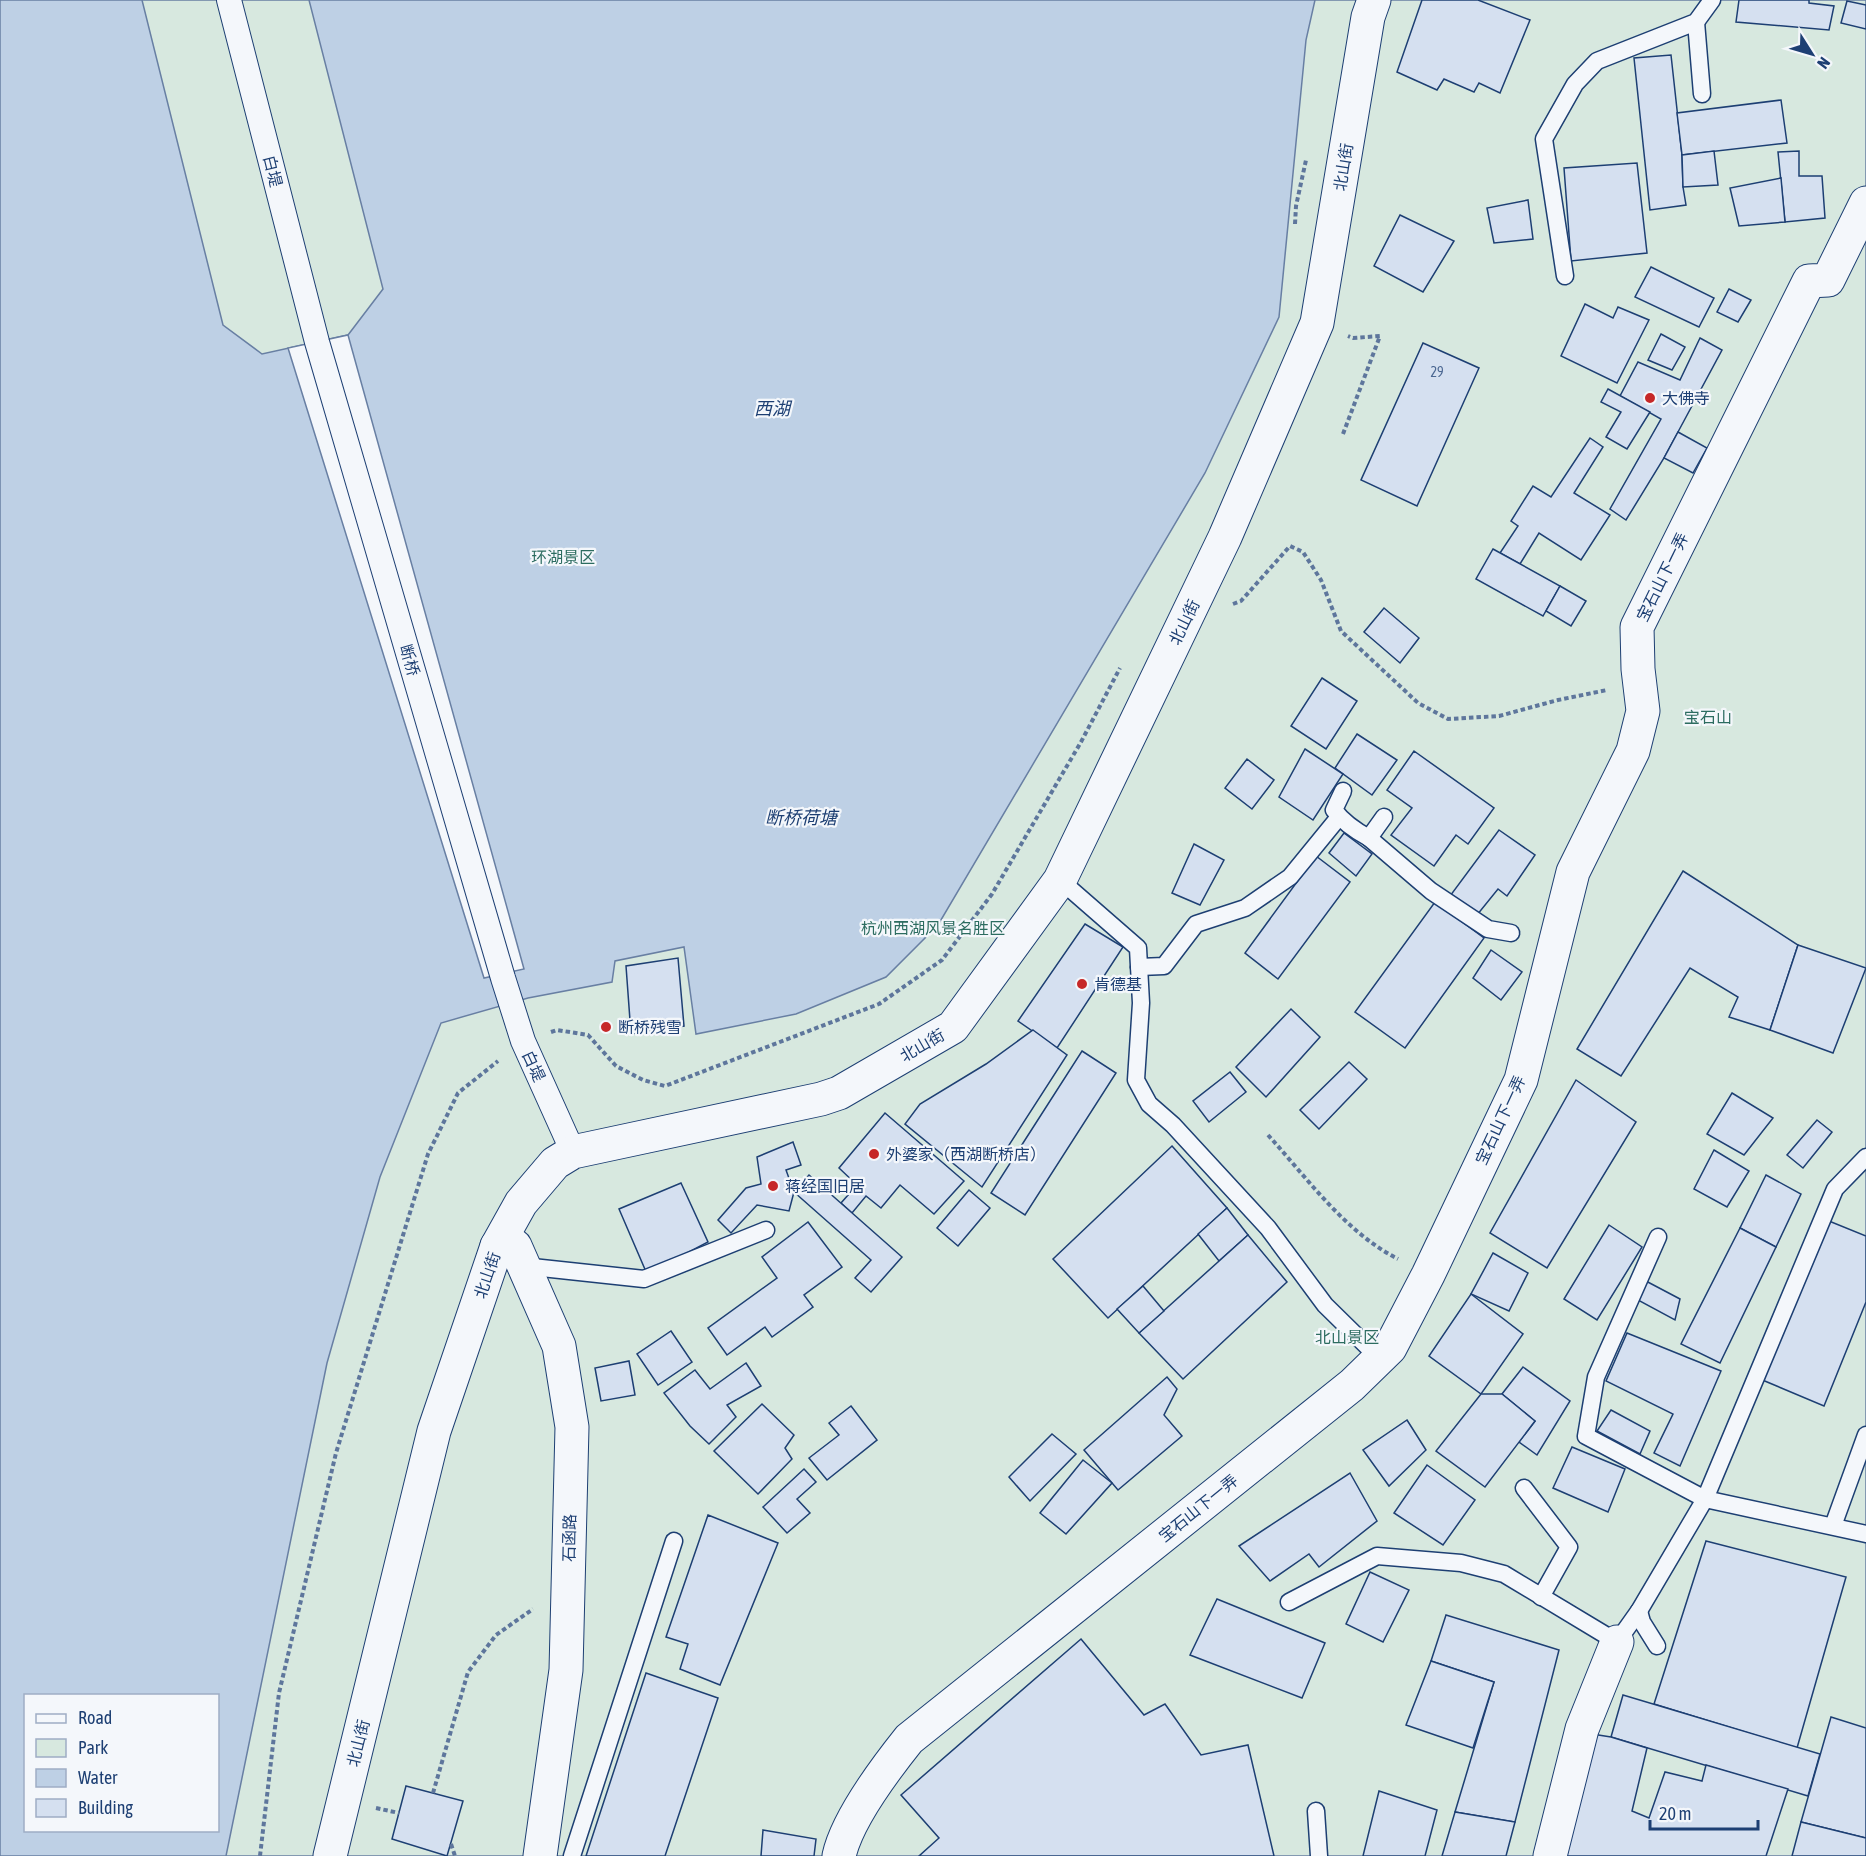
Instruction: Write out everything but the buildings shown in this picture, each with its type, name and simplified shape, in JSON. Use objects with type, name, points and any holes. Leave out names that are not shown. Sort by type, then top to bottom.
[{"type":"street","name":"白堤","points":[[229,0],[317,342]]},
{"type":"street","name":"北山街","points":[[330,1856],[434,1431],[497,1246],[521,1203],[555,1163],[573,1152],[821,1100],[839,1093],[952,1027],[1060,880],[1225,537],[1317,323],[1368,17],[1374,0]]},
{"type":"street","name":"宝石山下一弄","points":[[839,1856],[842,1841],[882,1773],[909,1739],[1352,1385],[1390,1348],[1428,1275],[1521,1080],[1573,872],[1633,751],[1643,711],[1638,669],[1637,627],[1809,281],[1828,280],[1866,203]]},
{"type":"street","name":"断桥","points":[[317,342],[503,978]]},
{"type":"street","name":"白堤","points":[[503,978],[523,1041],[573,1152]]},
{"type":"street","name":"石函路","points":[[497,1246],[515,1246],[559,1346],[572,1426],[566,1670],[540,1856]]},
{"type":"street","points":[[1550,1856],[1582,1730],[1617,1642]]},
{"type":"lane","points":[[1565,276],[1544,139],[1575,84],[1597,62],[1696,22],[1712,0]]},
{"type":"lane","points":[[1696,22],[1702,94]]},
{"type":"lane","points":[[1343,791],[1334,810],[1339,817],[1358,833],[1370,838],[1431,891],[1488,929],[1511,933]]},
{"type":"lane","points":[[1139,967],[1164,966],[1196,924],[1245,908],[1290,877],[1339,817]]},
{"type":"lane","points":[[1370,838],[1384,817]]},
{"type":"lane","points":[[1060,880],[1138,948],[1141,1003],[1136,1080],[1149,1104],[1173,1125],[1268,1228],[1325,1305],[1379,1358]]},
{"type":"lane","points":[[1289,1602],[1377,1556],[1461,1563],[1504,1574],[1617,1642],[1639,1611],[1705,1499],[1835,1189],[1866,1157]]},
{"type":"lane","points":[[523,1266],[644,1279],[766,1230]]},
{"type":"lane","points":[[1658,1237],[1596,1377],[1586,1436],[1705,1499],[1866,1534]]},
{"type":"lane","points":[[1833,1526],[1866,1435]]},
{"type":"lane","points":[[1524,1488],[1569,1547],[1541,1597]]},
{"type":"lane","points":[[572,1856],[674,1541]]},
{"type":"lane","points":[[1639,1611],[1642,1622],[1657,1646]]},
{"type":"lane","points":[[1316,1811],[1319,1856]]},
{"type":"path","points":[[1295,229],[1296,206],[1306,160]]},
{"type":"path","points":[[1343,434],[1380,336]]},
{"type":"path","points":[[1230,605],[1241,601],[1290,546],[1303,552],[1321,580],[1341,631],[1418,703],[1448,719],[1499,716],[1605,690],[1626,696],[1643,711]]},
{"type":"path","points":[[260,1856],[279,1693],[336,1453],[428,1154],[458,1093],[523,1041],[557,1030],[588,1035],[616,1066],[643,1080],[665,1086],[879,1004],[942,960],[992,894],[1081,742],[1124,660]]},
{"type":"path","points":[[1268,1135],[1354,1230],[1376,1248],[1428,1275]]},
{"type":"path","points":[[433,1793],[468,1672],[496,1635],[568,1589]]},
{"type":"path","points":[[451,1844],[455,1856]]},
{"type":"green space","name":"杭州西湖风景名胜区","points":[[0,0],[1866,0],[1866,1856],[0,1856]]},
{"type":"water","name":"西湖","points":[[0,0],[142,0],[223,325],[262,354],[348,335],[383,289],[309,0],[1315,0],[1306,40],[1279,317],[1205,473],[938,925],[886,977],[796,1014],[696,1034],[684,947],[615,961],[612,982],[528,998],[441,1023],[380,1177],[327,1363],[226,1856],[0,1856]]},
{"type":"pier","points":[[348,335],[524,969],[484,978],[288,348]]},
{"type":"place","name":"大佛寺","points":[[1650,398]]},
{"type":"place","name":"肯德基","points":[[1082,984]]},
{"type":"place","name":"断桥残雪","points":[[606,1027]]},
{"type":"place","name":"外婆家（西湖断桥店）","points":[[874,1154]]},
{"type":"place","name":"蒋经国旧居","points":[[773,1186]]},
{"type":"park label","name":"环湖景区","points":[[563,557]]},
{"type":"park label","name":"宝石山","points":[[1708,717]]},
{"type":"park label","name":"北山景区","points":[[1347,1337]]},
{"type":"water label","name":"断桥荷塘","points":[[801,817]]}]
